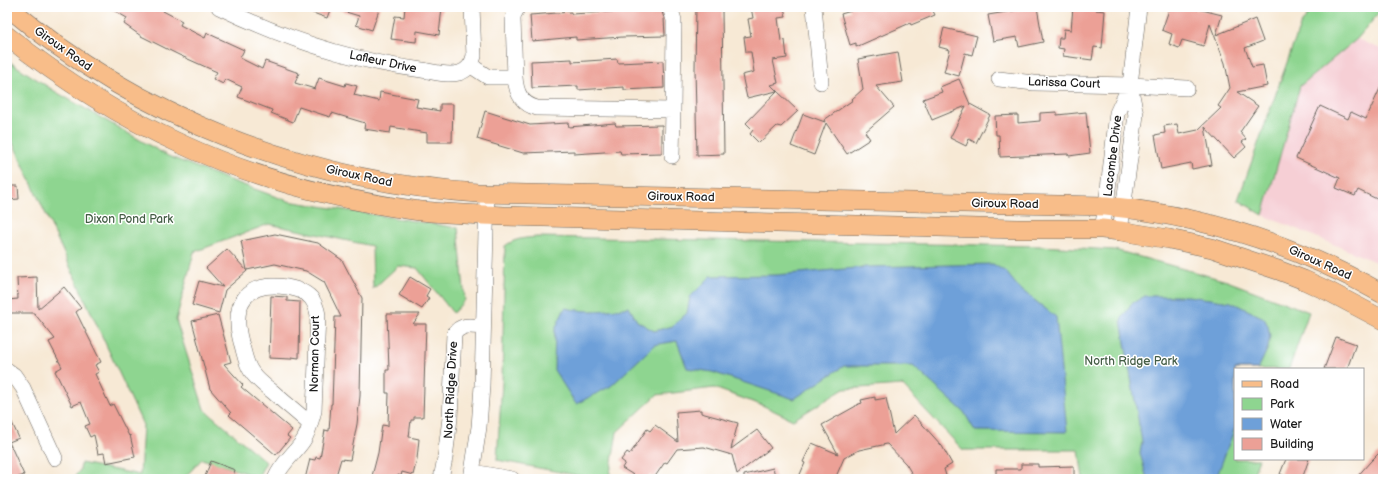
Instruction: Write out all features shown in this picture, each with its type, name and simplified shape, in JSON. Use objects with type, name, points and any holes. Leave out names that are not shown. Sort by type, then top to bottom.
[{"type":"main road","name":"Giroux Road","points":[[8,7],[28,24],[96,72],[180,118],[227,138],[306,164],[353,176],[440,190],[487,193],[1115,207],[1192,220],[1232,229],[1286,248],[1334,268],[1383,294]]},
{"type":"main road","name":"Giroux Road","points":[[7,36],[49,68],[96,98],[182,145],[261,175],[342,197],[414,210],[450,214],[1018,229],[1111,230],[1169,239],[1212,248],[1272,267],[1328,291],[1383,320]]},
{"type":"street","name":"Lafleur Drive","points":[[219,7],[243,12],[278,33],[310,44],[386,64],[452,74],[461,72],[470,65]]},
{"type":"street","points":[[472,7],[474,56],[470,65],[488,77],[515,77]]},
{"type":"street","points":[[518,7],[513,19],[516,86],[523,100],[532,106],[537,108],[673,110]]},
{"type":"street","points":[[670,7],[674,20],[672,156]]},
{"type":"street","points":[[814,7],[821,82]]},
{"type":"street","name":"Lacombe Drive","points":[[1111,230],[1136,115],[1130,85],[1139,7]]},
{"type":"street","name":"Larissa Court","points":[[999,79],[1034,83],[1130,85]]},
{"type":"street","points":[[1130,85],[1187,88]]},
{"type":"street","points":[[487,193],[479,427],[472,475],[512,479]]},
{"type":"street","name":"Norman Court","points":[[275,479],[278,472],[304,439],[310,424],[314,411],[318,315],[311,298],[306,294],[295,289],[264,286],[256,289],[244,299],[238,311],[237,318],[239,335],[248,365],[256,377],[310,424]]},
{"type":"street","name":"North Ridge Drive","points":[[441,479],[450,418],[454,334],[463,326],[483,327]]},
{"type":"street","points":[[7,370],[14,375],[23,388],[55,458]]},
{"type":"shaded area","points":[[1357,39],[1383,50],[1383,265],[1263,215],[1300,86]]},
{"type":"green space","points":[[1313,7],[1383,8],[1357,39],[1300,86],[1263,215],[1238,200],[1300,26]]},
{"type":"green space","name":"Dixon Pond Park","points":[[7,60],[56,92],[168,156],[224,178],[288,201],[458,228],[465,300],[453,313],[417,268],[398,266],[373,289],[372,246],[269,224],[194,252],[176,320],[204,409],[266,462],[258,477],[202,459],[183,479],[73,479],[80,470],[81,463],[140,475],[143,425],[7,130]]},
{"type":"green space","name":"North Ridge Park","points":[[538,237],[1041,246],[1115,250],[1227,281],[1309,312],[1289,368],[1234,368],[1234,460],[1259,460],[1252,479],[1083,479],[1079,450],[963,450],[902,385],[844,389],[793,420],[764,406],[714,388],[657,395],[617,432],[609,479],[596,479],[497,460],[502,382],[505,246],[509,243],[525,238]]},
{"type":"water","points":[[993,264],[1006,272],[1019,288],[1056,317],[1067,432],[975,431],[964,412],[913,366],[844,366],[794,399],[712,372],[687,368],[677,341],[654,345],[611,386],[576,404],[554,370],[555,329],[565,308],[581,311],[597,311],[629,307],[637,321],[654,331],[673,326],[687,313],[690,297],[711,276],[777,275],[867,267]]},
{"type":"water","points":[[1145,296],[1188,296],[1231,302],[1264,318],[1268,326],[1270,336],[1268,348],[1258,368],[1234,368],[1234,430],[1216,479],[1147,479],[1140,453],[1142,442],[1121,320],[1131,304]]},
{"type":"building","points":[[108,7],[166,7],[163,11],[182,21],[180,25],[205,38],[207,33],[244,50],[240,58],[262,69],[265,61],[299,73],[295,83],[315,89],[319,78],[345,86],[346,83],[357,86],[354,95],[379,101],[380,92],[418,99],[416,107],[440,111],[440,104],[453,104],[452,142],[427,142],[427,133],[391,127],[390,133],[364,129],[365,123],[332,113],[330,117],[299,107],[293,122],[271,113],[272,110],[238,97],[242,87],[225,79],[223,84],[213,79],[217,72],[141,36],[124,24],[127,18]]},
{"type":"building","points":[[299,7],[331,7],[327,18]]},
{"type":"building","points":[[336,7],[380,7],[372,30],[356,25],[359,16],[336,9]]},
{"type":"building","points":[[405,7],[442,7],[439,35],[417,31],[416,42],[391,39],[395,16],[404,17]]},
{"type":"building","points":[[696,7],[721,7],[722,11],[724,154],[697,155],[695,69]]},
{"type":"building","points":[[751,7],[784,7],[786,17],[778,18],[781,41],[785,40],[787,58],[773,60],[778,83],[771,85],[777,91],[747,98],[742,75],[754,72],[751,52],[746,52],[744,37],[751,36],[748,19],[753,18]]},
{"type":"building","points":[[849,7],[931,7],[935,15],[911,25],[910,23],[856,47],[856,43],[850,45],[841,14],[851,11]]},
{"type":"building","points":[[1037,7],[1043,42],[1019,47],[1017,37],[993,41],[988,15]]},
{"type":"building","points":[[1073,7],[1097,7],[1096,10],[1105,11],[1102,48],[1094,47],[1092,60],[1063,56],[1064,49],[1058,48],[1059,38],[1063,38],[1064,29],[1071,30]]},
{"type":"building","points":[[1170,7],[1189,7],[1222,15],[1216,35],[1255,19],[1263,41],[1245,48],[1252,67],[1263,65],[1267,86],[1237,92],[1258,106],[1240,132],[1246,139],[1242,142],[1246,147],[1234,158],[1205,127],[1212,165],[1192,169],[1191,163],[1161,169],[1155,135],[1165,133],[1164,126],[1177,124],[1179,134],[1198,130],[1221,108],[1218,106],[1230,88],[1225,63],[1210,24],[1204,46],[1182,40],[1179,48],[1169,44],[1172,34],[1162,30]]},
{"type":"building","points":[[661,9],[664,18],[665,36],[576,40],[576,37],[532,41],[530,15]]},
{"type":"building","points":[[944,28],[977,36],[972,55],[965,53],[959,76],[944,72],[950,50],[939,47]]},
{"type":"building","points":[[898,52],[903,82],[876,86],[894,107],[865,132],[870,139],[847,154],[826,123],[814,155],[791,146],[803,114],[825,122],[824,120],[853,100],[852,99],[863,89],[858,59]]},
{"type":"building","points":[[572,59],[572,62],[617,59],[618,63],[663,61],[664,88],[624,90],[624,87],[578,90],[578,86],[532,88],[531,61]]},
{"type":"building","points":[[959,79],[970,104],[990,115],[976,143],[969,139],[966,146],[950,138],[966,106],[932,120],[923,99],[942,92],[940,87]]},
{"type":"building","points":[[1383,82],[1383,202],[1358,190],[1355,196],[1336,188],[1340,178],[1296,158],[1320,106],[1348,119],[1351,112],[1366,119]]},
{"type":"building","points":[[777,91],[798,111],[781,127],[777,126],[759,143],[750,134],[753,130],[746,123]]},
{"type":"building","points":[[485,111],[530,125],[568,123],[569,127],[615,123],[616,126],[662,125],[662,153],[621,154],[620,151],[574,154],[574,151],[523,153],[477,139]]},
{"type":"building","points":[[1057,112],[1057,115],[1086,112],[1090,153],[1069,156],[1068,154],[1000,157],[999,135],[996,135],[995,116],[1018,115],[1018,123],[1040,121],[1040,113]]},
{"type":"building","points":[[7,186],[18,186],[19,199],[7,200]]},
{"type":"building","points":[[275,234],[318,243],[342,260],[362,298],[360,396],[357,424],[350,460],[341,459],[335,479],[305,479],[310,459],[315,460],[316,457],[320,458],[325,430],[329,431],[332,404],[335,317],[341,317],[324,282],[306,271],[275,264],[247,270],[241,241]]},
{"type":"building","points":[[227,249],[247,271],[225,290],[219,313],[192,305],[199,281],[223,287],[206,268]]},
{"type":"building","points":[[37,277],[38,309],[64,287],[81,308],[76,312],[101,362],[95,365],[99,372],[95,374],[110,406],[113,404],[129,436],[130,435],[135,457],[106,463],[104,453],[98,454],[94,435],[90,437],[85,426],[90,424],[81,402],[72,406],[55,371],[62,367],[49,342],[55,339],[34,313],[9,313],[8,300],[18,299],[17,278]]},
{"type":"building","points":[[410,277],[430,289],[426,296],[429,298],[422,309],[399,295]]},
{"type":"building","points":[[271,296],[287,297],[287,301],[300,302],[299,358],[269,358]]},
{"type":"building","points":[[387,314],[420,314],[413,324],[426,324],[423,417],[414,417],[414,420],[411,420],[409,437],[419,439],[417,459],[413,475],[402,472],[401,476],[398,475],[397,479],[372,476],[378,453],[382,425],[388,426],[389,393],[386,393],[386,370],[389,370]]},
{"type":"building","points":[[218,315],[231,362],[224,364],[243,385],[241,387],[292,430],[287,436],[290,438],[276,455],[229,415],[231,413],[210,389],[192,321]]},
{"type":"building","points":[[1336,337],[1356,344],[1347,368],[1324,368]]},
{"type":"building","points":[[875,397],[875,400],[886,398],[894,434],[914,415],[942,446],[952,464],[944,469],[947,479],[915,479],[906,464],[887,444],[859,450],[844,458],[835,479],[798,479],[805,463],[803,462],[812,443],[838,454],[822,425],[862,403],[861,400]]},
{"type":"building","points":[[701,410],[701,413],[738,423],[731,449],[757,430],[771,448],[737,474],[732,455],[704,447],[677,449],[667,463],[665,462],[654,478],[650,475],[647,479],[640,479],[622,468],[625,463],[621,460],[627,452],[630,454],[647,429],[650,431],[655,425],[678,442],[676,412]]},
{"type":"building","points":[[7,412],[19,438],[9,442],[24,475],[14,479],[7,479]]},
{"type":"building","points":[[1383,449],[1383,479],[1355,479],[1370,462]]},
{"type":"building","points":[[1286,460],[1309,460],[1302,479],[1293,479],[1280,474]]},
{"type":"building","points":[[211,461],[235,470],[232,479],[204,479]]},
{"type":"building","points":[[1021,464],[1038,464],[1038,467],[1074,466],[1074,479],[996,479],[996,469],[1021,469]]},
{"type":"building","points":[[773,468],[776,479],[744,479],[744,475]]}]
